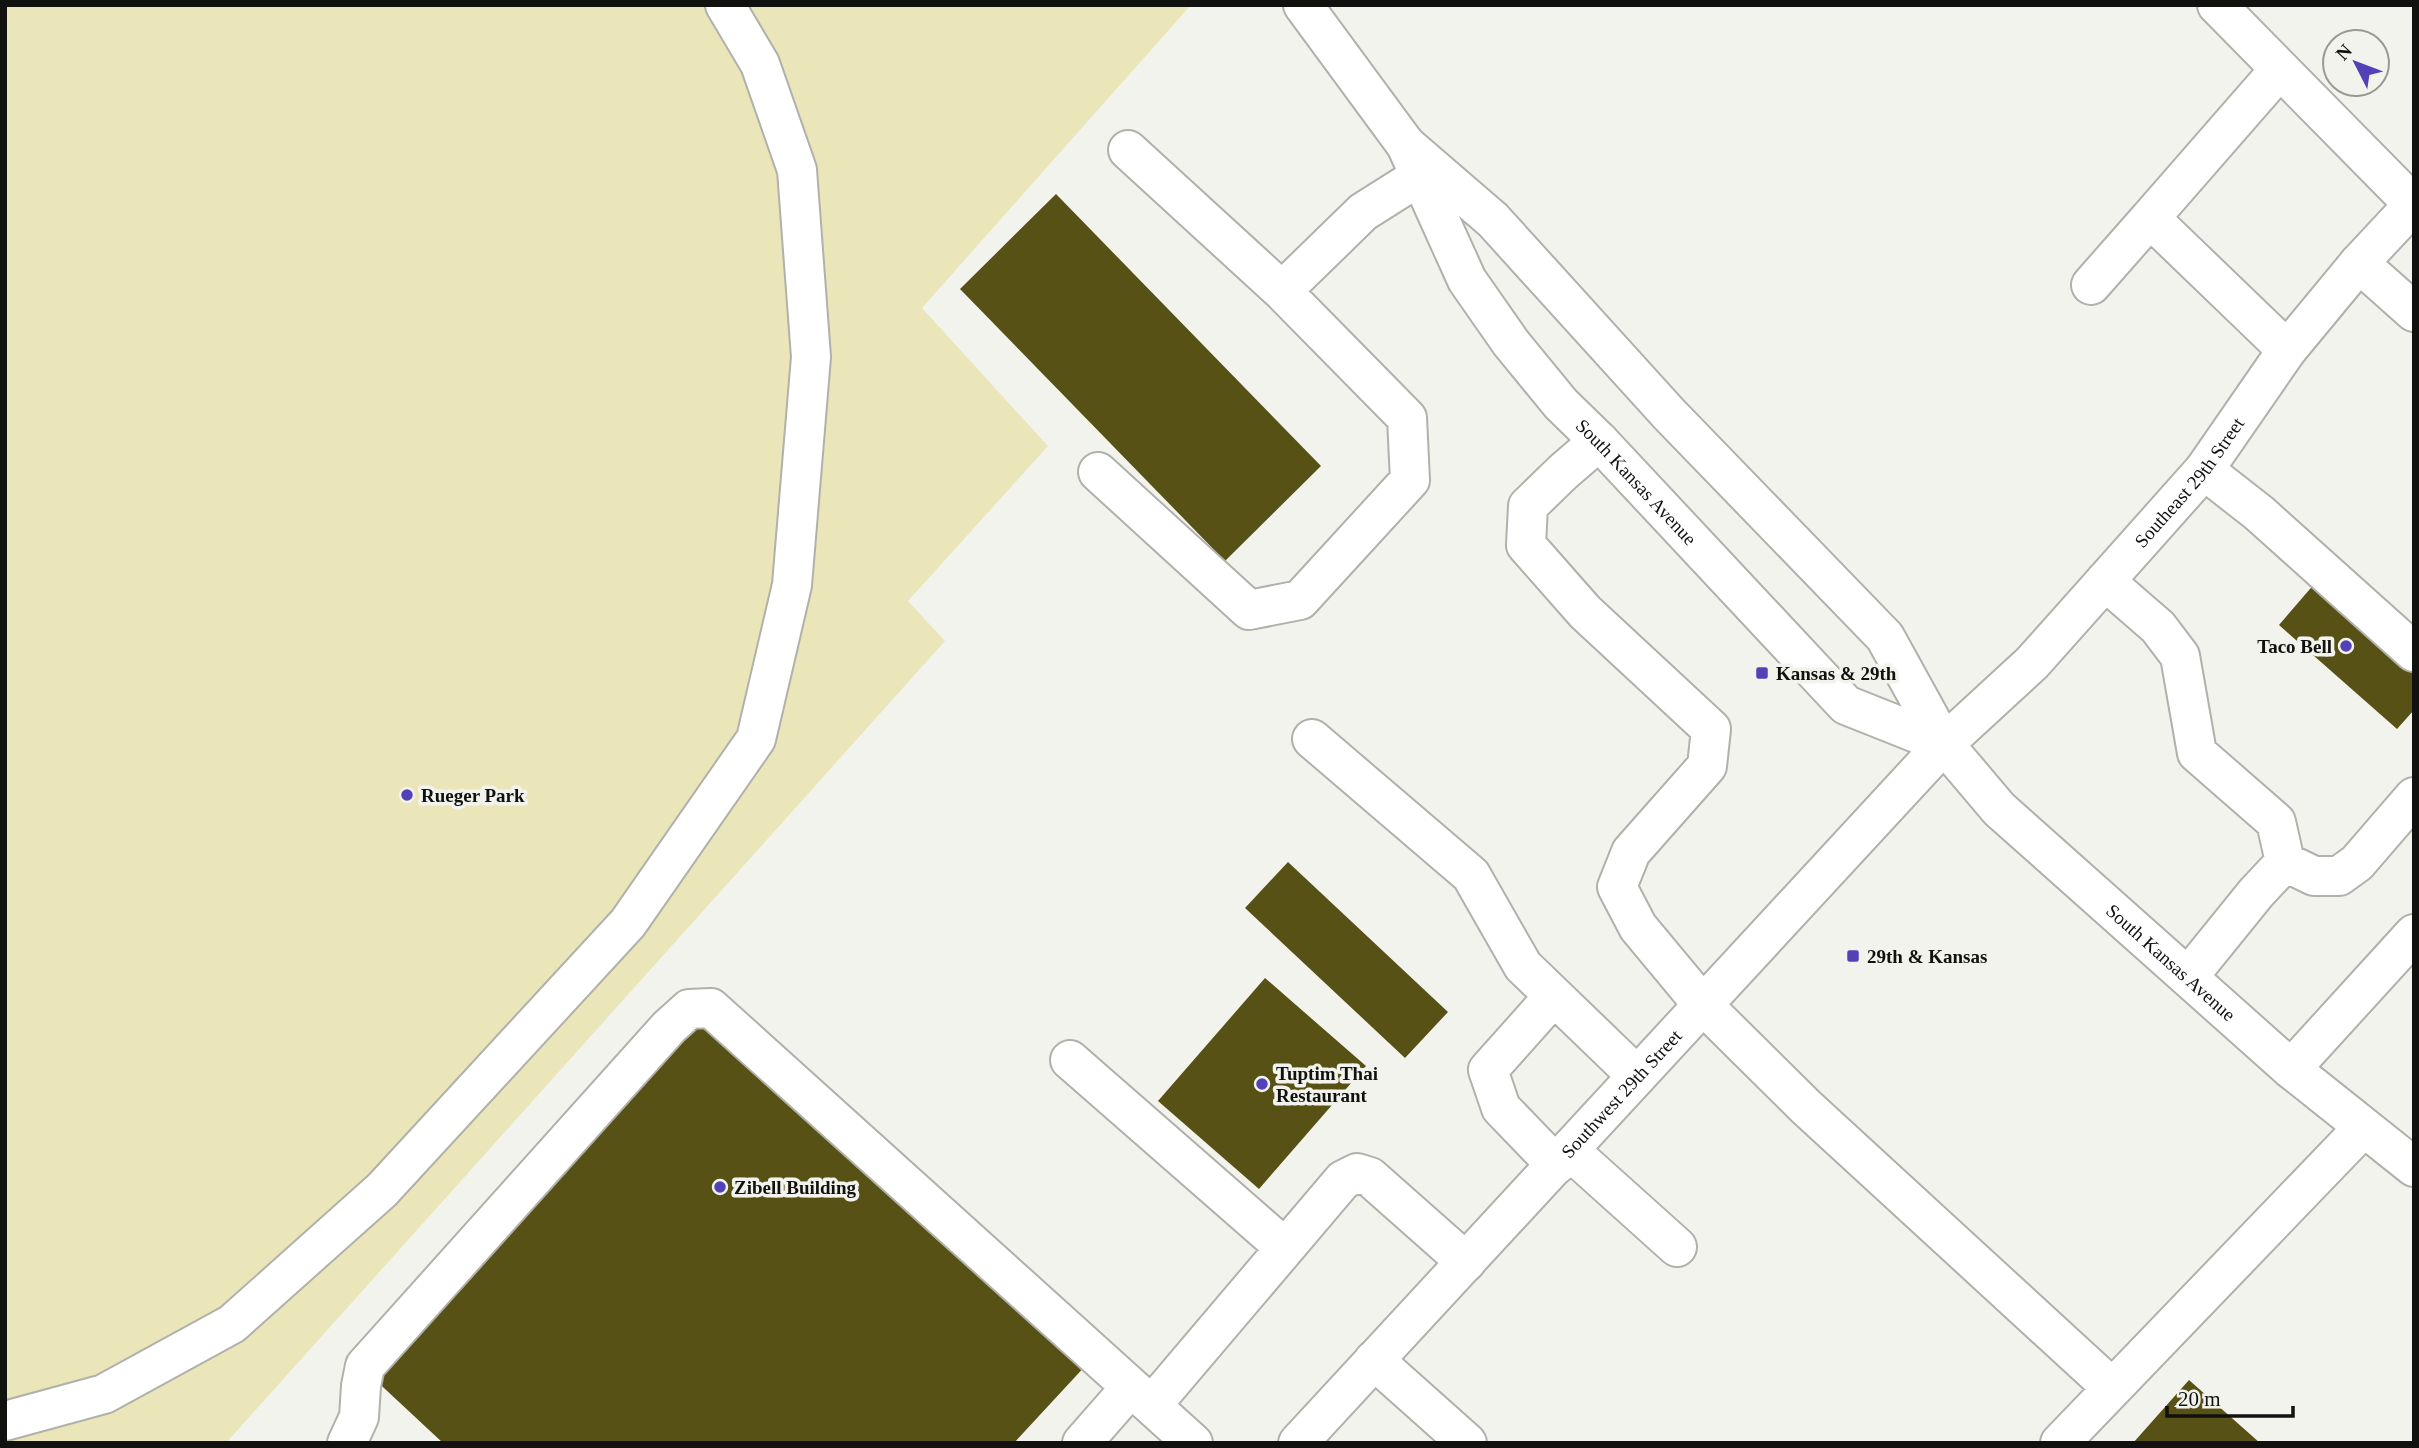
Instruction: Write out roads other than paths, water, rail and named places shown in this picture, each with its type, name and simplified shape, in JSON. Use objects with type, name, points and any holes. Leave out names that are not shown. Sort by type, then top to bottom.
[{"type":"main road","points":[[5,1421],[104,1394],[232,1324],[382,1190],[628,923],[756,739],[792,586],[811,357],[797,170],[760,64],[725,5]]},
{"type":"main road","name":"South Kansas Avenue","points":[[1303,5],[1413,161],[1467,280],[1511,343],[1561,404],[1600,442],[1846,705],[1944,744]]},
{"type":"main road","points":[[2217,5],[2413,204]]},
{"type":"main road","points":[[2091,285],[2280,69]]},
{"type":"main road","points":[[1098,472],[1249,610],[1300,600],[1410,480],[1406,418],[1282,291],[1128,150]]},
{"type":"main road","points":[[1282,291],[1413,161]]},
{"type":"main road","name":"South Kansas Avenue","points":[[1413,161],[1493,220],[1660,404],[1885,637],[1944,744],[1999,809],[2291,1069],[2414,1167]]},
{"type":"main road","name":"Southeast 29th Street","points":[[1944,744],[2032,663],[2204,470],[2287,349],[2413,204]]},
{"type":"main road","points":[[2150,218],[2287,349]]},
{"type":"main road","points":[[2359,263],[2414,312]]},
{"type":"main road","points":[[1600,442],[1563,472],[1528,506],[1526,545],[1585,612],[1711,729],[1707,766],[1631,852],[1617,887],[1638,927],[1702,1004],[1806,1107],[2112,1388]]},
{"type":"main road","points":[[2204,470],[2259,513],[2414,652]]},
{"type":"main road","points":[[2105,581],[2158,626],[2180,656],[2197,753],[2276,822],[2285,862]]},
{"type":"main road","points":[[1312,739],[1471,875],[1523,966],[1637,1076]]},
{"type":"main road","name":"Southwest 29th Street","points":[[1298,1443],[1944,744]]},
{"type":"main road","points":[[2285,862],[2315,876],[2339,876],[2357,863],[2414,797]]},
{"type":"main road","points":[[2188,977],[2256,893],[2285,862]]},
{"type":"main road","points":[[2291,1069],[2414,934]]},
{"type":"main road","points":[[1554,996],[1488,1070],[1501,1108],[1677,1247]]},
{"type":"main road","points":[[347,1443],[359,1417],[365,1366],[668,1027],[689,1009],[711,1008],[1193,1443]]},
{"type":"main road","points":[[1070,1060],[1285,1248]]},
{"type":"main road","points":[[2060,1443],[2363,1128]]},
{"type":"main road","points":[[1082,1443],[1141,1396],[1285,1248],[1343,1180],[1357,1173],[1370,1177],[1466,1262]]},
{"type":"main road","points":[[1374,1360],[1467,1443]]},
{"type":"place","name":"Taco Bell","points":[[2346,646]]},
{"type":"place","name":"Kansas & 29th","points":[[1762,673]]},
{"type":"place","name":"Rueger Park","points":[[407,795]]},
{"type":"place","name":"29th & Kansas","points":[[1853,956]]},
{"type":"place","name":"Tuptim Thai Restaurant","points":[[1262,1084]]},
{"type":"place","name":"Zibell Building","points":[[720,1187]]}]
